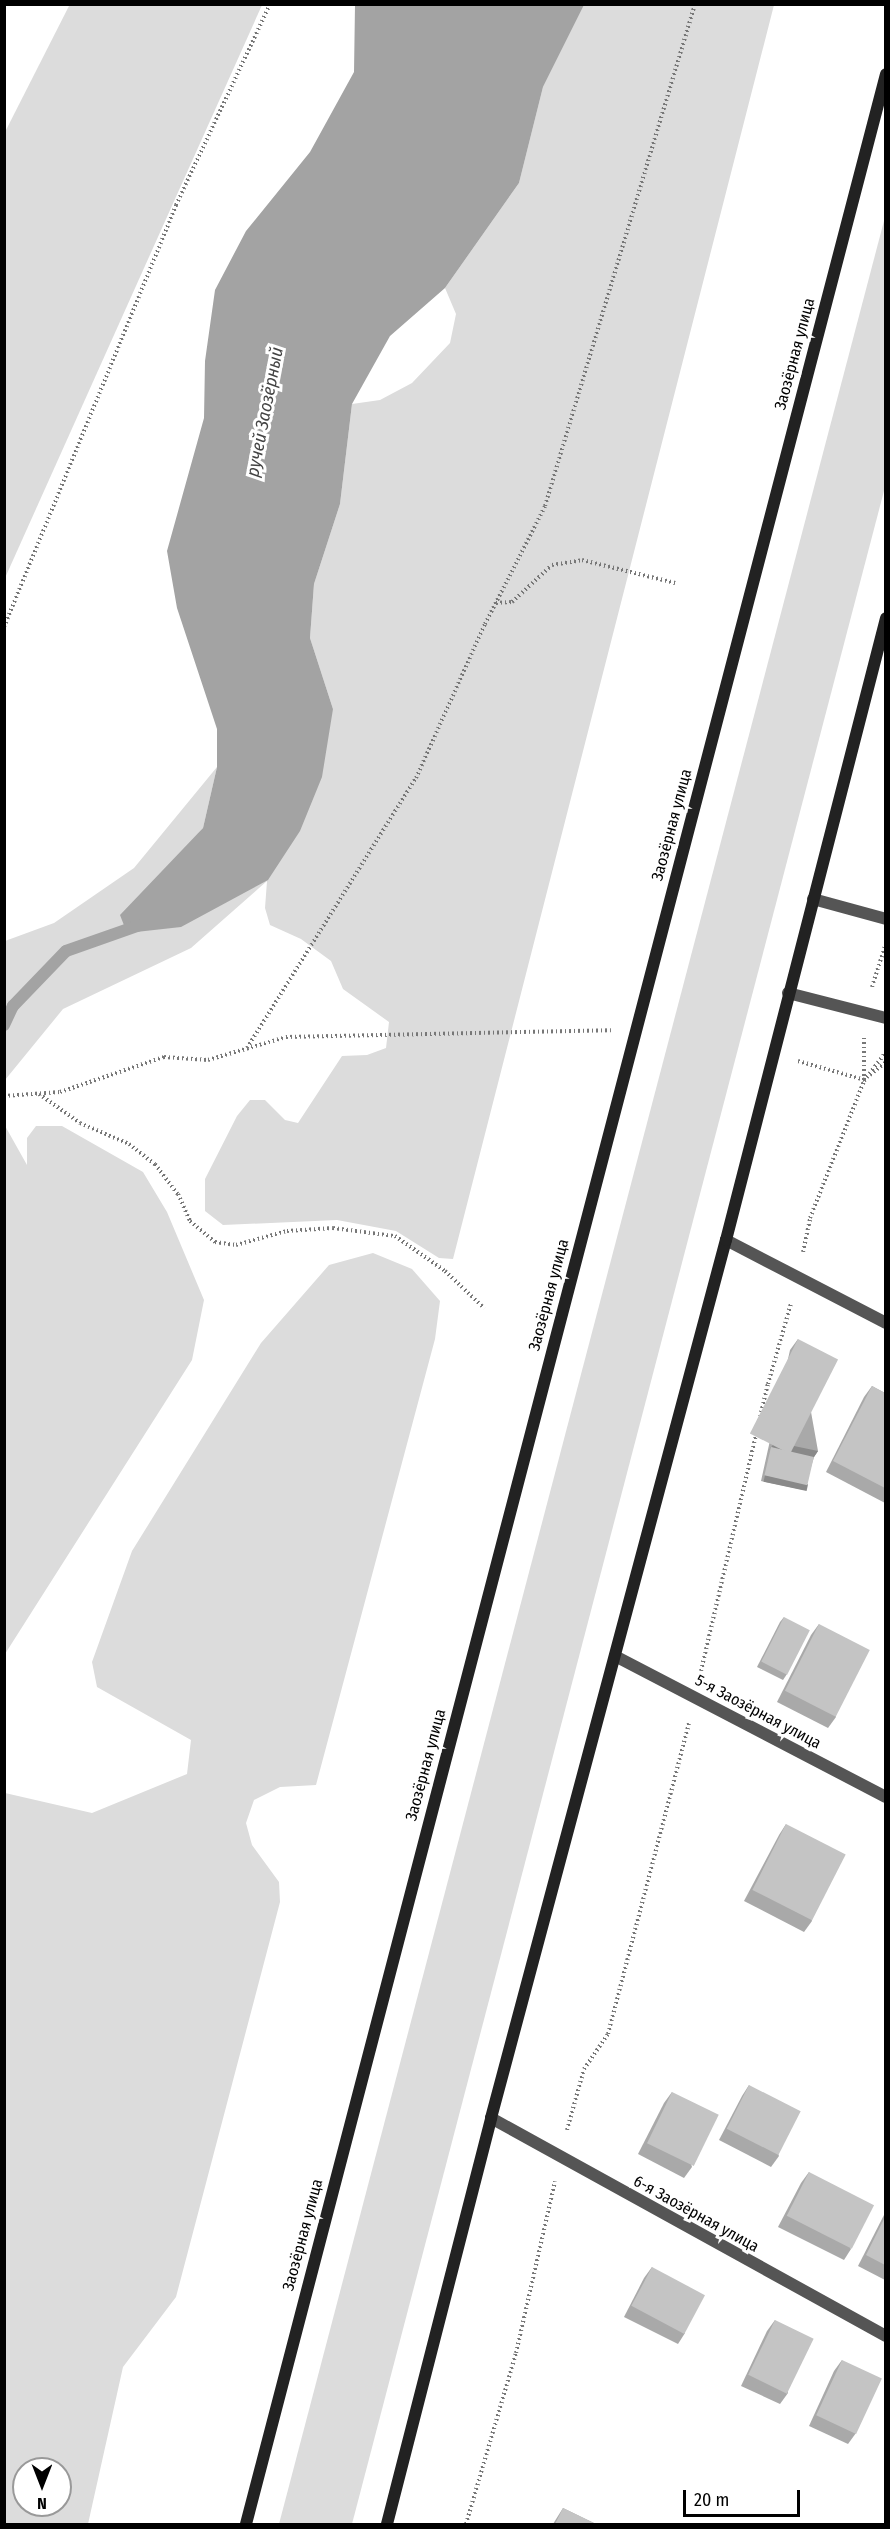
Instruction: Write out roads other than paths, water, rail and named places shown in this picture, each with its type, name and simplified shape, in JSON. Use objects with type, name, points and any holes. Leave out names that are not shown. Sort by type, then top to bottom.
[{"type":"main road","name":"Заозёрная улица","points":[[246,2524],[885,74]]},
{"type":"main road","points":[[387,2524],[491,2118],[726,1240],[788,993],[882,649],[885,618]]},
{"type":"street","points":[[813,899],[885,919]]},
{"type":"street","points":[[788,993],[885,1018]]},
{"type":"street","points":[[726,1240],[885,1323]]},
{"type":"street","name":"5-я Заозёрная улица","points":[[615,1656],[885,1797]]},
{"type":"street","name":"6-я Заозёрная улица","points":[[491,2118],[885,2336]]},
{"type":"water","points":[[355,5],[584,5],[543,87],[519,183],[445,288],[390,336],[352,404],[340,504],[314,584],[310,638],[333,709],[322,777],[300,831],[268,880],[181,927],[127,933],[120,915],[203,828],[217,767],[217,729],[177,608],[167,551],[204,418],[205,361],[215,290],[246,231],[310,152],[354,72]]},
{"type":"waterway","name":"ручей Заозёрный","points":[[4,1025],[13,1006],[66,951],[140,925]]}]
